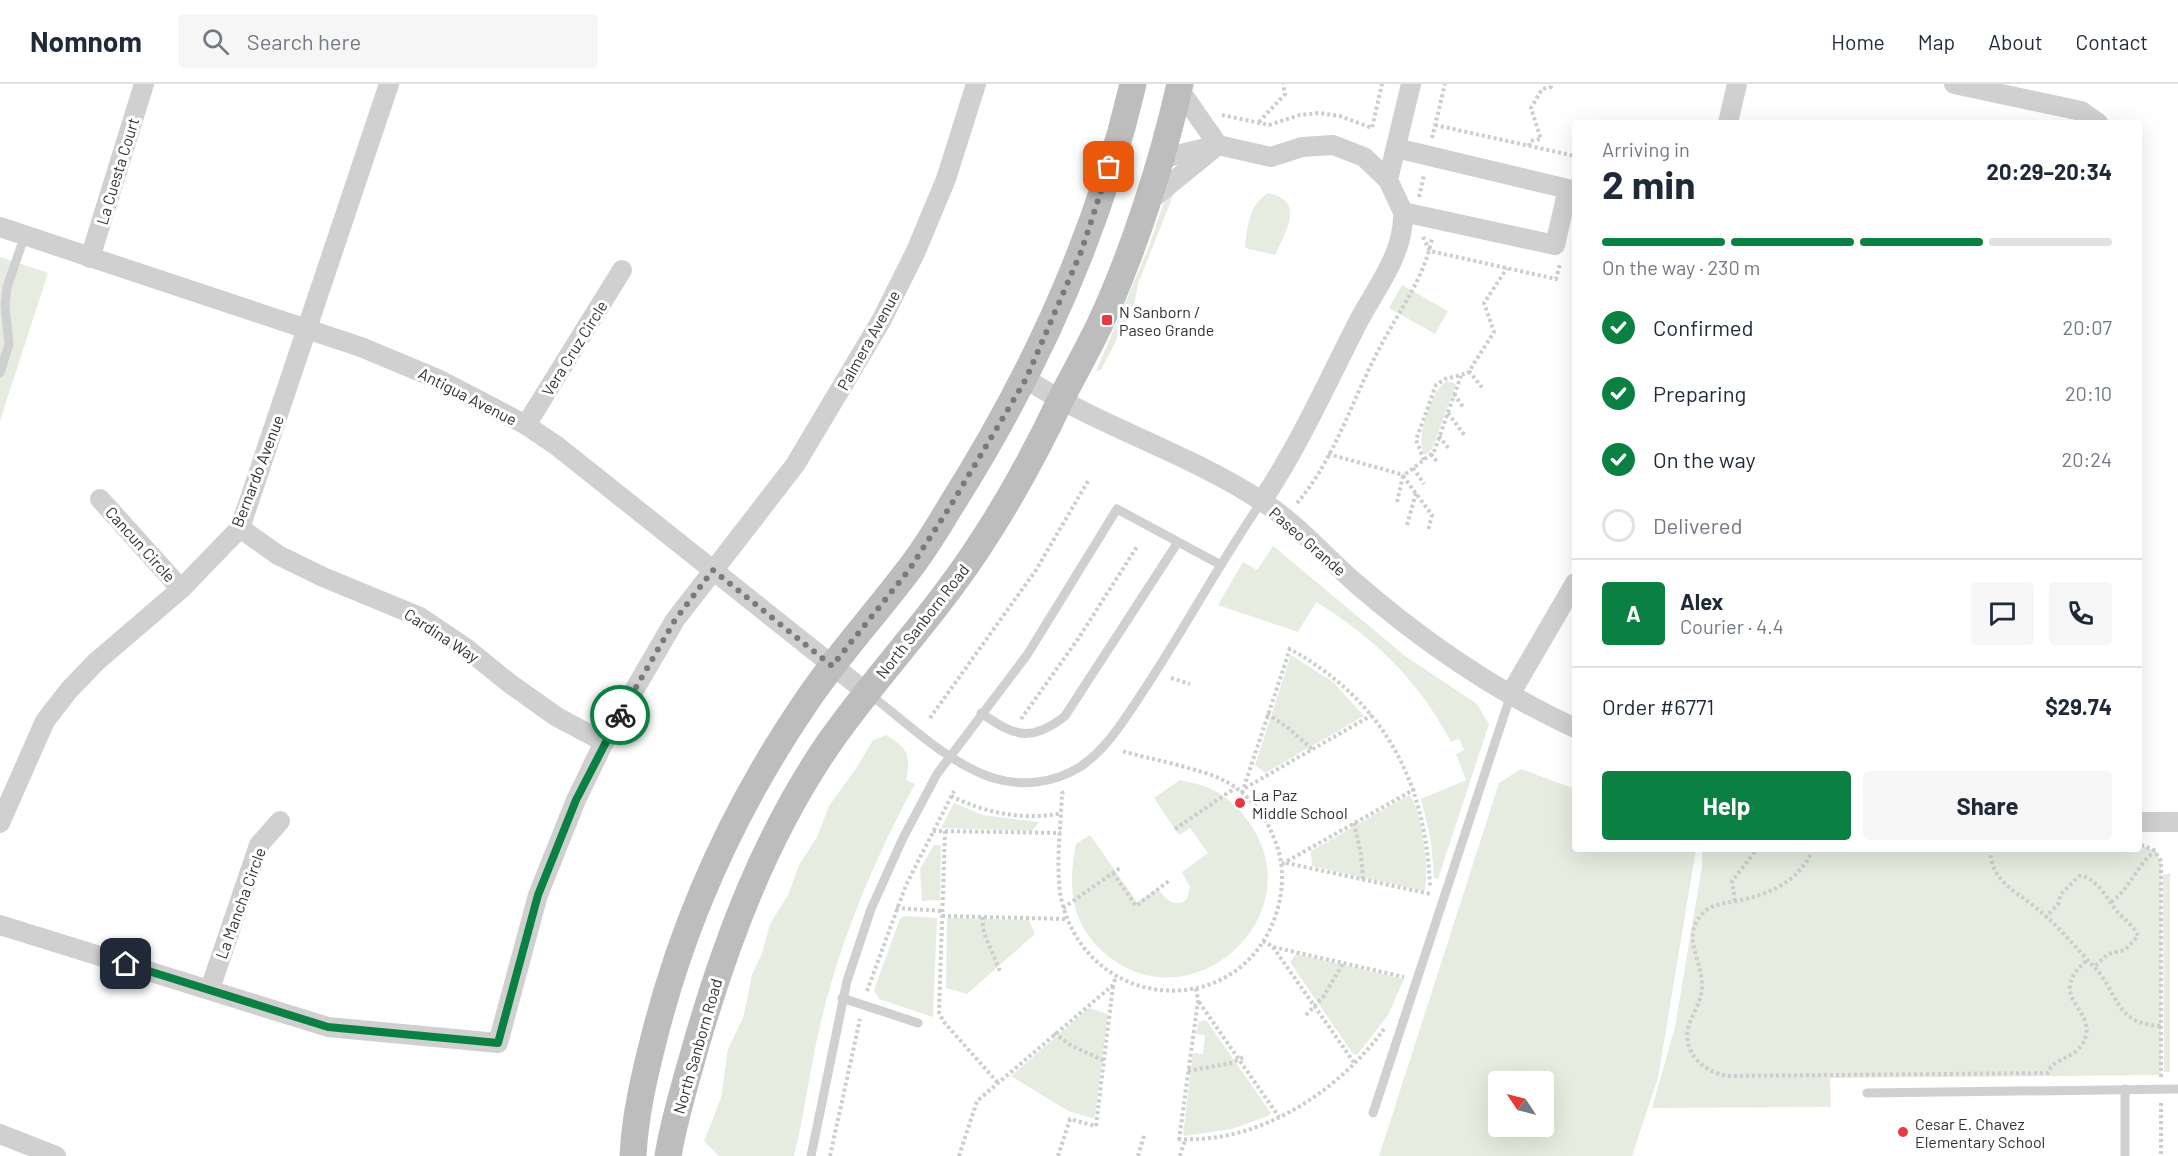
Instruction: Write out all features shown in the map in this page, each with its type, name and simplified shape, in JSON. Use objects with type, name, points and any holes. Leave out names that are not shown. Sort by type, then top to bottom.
[{"type":"main road","points":[[633,1156],[640,1096],[656,1027],[678,955],[703,887],[754,785],[805,703],[909,570],[951,505],[1026,379],[1088,234],[1124,123],[1133,84]]},
{"type":"main road","name":"North Sanborn Road","points":[[668,1156],[710,998],[739,911],[790,806],[827,746],[866,692],[939,605],[976,551],[1020,479],[1101,321],[1160,159],[1180,87]]},
{"type":"street","name":"La Cuesta Court","points":[[90,258],[144,84]]},
{"type":"street","name":"Bernardo Avenue","points":[[0,823],[45,721],[96,662],[181,588],[240,528],[389,84]]},
{"type":"street","name":"Palmera Avenue","points":[[210,989],[328,1027],[498,1043],[538,895],[576,800],[604,742],[675,620],[795,465],[881,321],[916,251],[946,178],[976,84]]},
{"type":"street","points":[[1388,180],[1411,84]]},
{"type":"street","points":[[1729,120],[1737,84]]},
{"type":"street","points":[[1954,84],[2081,111],[2094,120]]},
{"type":"street","points":[[1180,87],[1218,145]]},
{"type":"street","points":[[1144,206],[1218,145]]},
{"type":"street","points":[[1160,159],[1218,145],[1271,157],[1302,147],[1333,145],[1364,157],[1388,180],[1403,212],[1401,239],[1392,261],[1358,322],[1308,428],[1262,501]]},
{"type":"street","points":[[1396,148],[1568,189],[1555,245],[1403,212]]},
{"type":"street","name":"Antigua Avenue","points":[[0,227],[308,329],[402,363],[526,425],[584,466],[866,692]]},
{"type":"street","name":"Vera Cruz Circle","points":[[526,425],[622,270]]},
{"type":"street","name":"Paseo Grande","points":[[1026,379],[1060,401],[1207,471],[1262,501],[1389,611],[1448,654],[1511,693],[1572,726]]},
{"type":"street","name":"Cancun Circle","points":[[100,499],[181,588]]},
{"type":"street","name":"Cardina Way","points":[[240,528],[279,555],[323,577],[420,617],[466,648],[508,683],[557,717],[604,742]]},
{"type":"street","points":[[1511,693],[1572,588]]},
{"type":"street","name":"La Mancha Circle","points":[[210,989],[259,845],[280,821]]},
{"type":"street","points":[[2142,822],[2178,822]]},
{"type":"street","points":[[0,925],[210,989]]},
{"type":"street","points":[[0,1134],[56,1156]]},
{"type":"lane","points":[[0,373],[9,344],[5,306],[7,288],[25,235]]},
{"type":"lane","points":[[866,692],[950,755],[982,774],[1014,782],[1043,781],[1079,767],[1098,752],[1122,722],[1178,638],[1262,501]]},
{"type":"lane","points":[[811,1156],[842,998],[856,952],[886,873],[918,808],[950,755],[1033,645],[1117,510],[1221,565]]},
{"type":"lane","points":[[981,713],[1011,731],[1035,734],[1065,716],[1178,542]]},
{"type":"lane","points":[[1373,1113],[1511,693]]},
{"type":"lane","points":[[842,998],[918,1023]]},
{"type":"lane","points":[[2125,1089],[2125,1156]]},
{"type":"lane","points":[[1867,1093],[2178,1089]]},
{"type":"path","points":[[1258,123],[1285,94],[1283,84]]},
{"type":"path","points":[[1214,113],[1258,123],[1274,124],[1300,115],[1318,113],[1341,116],[1372,128],[1382,84]]},
{"type":"path","points":[[1529,146],[1530,141],[1541,139],[1532,108],[1542,90],[1551,87],[1550,84]]},
{"type":"path","points":[[1436,125],[1572,155]]},
{"type":"path","points":[[1297,503],[1310,487],[1328,454],[1381,346],[1421,275],[1430,250],[1436,219]]},
{"type":"path","points":[[1430,250],[1556,279],[1563,254],[1555,245]]},
{"type":"path","points":[[1424,460],[1416,440],[1435,389],[1445,379],[1461,376],[1469,371],[1494,332],[1484,303],[1507,268]]},
{"type":"path","points":[[1469,371],[1484,390]]},
{"type":"path","points":[[1397,502],[1404,475],[1431,454],[1461,376]]},
{"type":"path","points":[[1454,394],[1464,407]]},
{"type":"path","points":[[1448,412],[1465,436]]},
{"type":"path","points":[[1439,436],[1449,449]]},
{"type":"path","points":[[1328,454],[1404,475],[1432,515],[1428,531]]},
{"type":"path","points":[[1431,454],[1438,463]]},
{"type":"path","points":[[1413,468],[1424,484]]},
{"type":"path","points":[[930,718],[1029,579],[1088,481]]},
{"type":"path","points":[[1407,525],[1416,493]]},
{"type":"path","points":[[1011,731],[1078,639],[1138,545]]},
{"type":"path","points":[[1242,793],[1289,649],[1340,682],[1372,715],[1388,736],[1415,789],[1428,844],[1431,894],[1429,905]]},
{"type":"path","points":[[1171,678],[1190,684]]},
{"type":"path","points":[[1268,714],[1287,726],[1312,750]]},
{"type":"path","points":[[1245,788],[1372,715]]},
{"type":"path","points":[[932,831],[1061,833],[1059,877],[1063,908],[1085,952],[1116,977],[1155,990],[1181,991],[1208,986],[1232,974],[1252,956],[1272,928],[1282,896],[1284,864],[1272,830],[1253,802],[1226,781],[1122,751]]},
{"type":"path","points":[[1175,829],[1235,788]]},
{"type":"path","points":[[1284,864],[1415,789]]},
{"type":"path","points":[[830,1156],[863,1005],[896,908],[952,793],[998,813],[1022,815],[1062,813]]},
{"type":"path","points":[[1354,823],[1363,881]]},
{"type":"path","points":[[945,831],[940,1017],[998,1083]]},
{"type":"path","points":[[2142,845],[2155,851],[2161,861],[2161,1156]]},
{"type":"path","points":[[2111,902],[2124,893],[2133,874],[2155,851]]},
{"type":"path","points":[[1735,901],[1732,881],[1755,852]]},
{"type":"path","points":[[1811,852],[1798,872],[1782,886],[1758,896],[1708,909],[1695,925],[1692,936],[1702,990],[1689,1025],[1687,1040],[1696,1060],[1707,1070],[1720,1075],[2048,1073],[2053,1065],[2076,1051],[2085,1038],[2085,1024],[2072,1001],[2070,989],[2074,974],[2087,960]]},
{"type":"path","points":[[1990,852],[1991,864],[1999,879],[2011,891],[2036,907],[2094,967],[2110,986],[2126,1014],[2141,1022],[2161,1026]]},
{"type":"path","points":[[1284,864],[1431,894]]},
{"type":"path","points":[[1063,908],[1120,868]]},
{"type":"path","points":[[1113,873],[1136,906],[1170,880]]},
{"type":"path","points":[[2045,918],[2058,904],[2061,894],[2079,876],[2088,878],[2138,936],[2125,950],[2108,954],[2094,967]]},
{"type":"path","points":[[896,908],[982,917],[1067,919]]},
{"type":"path","points":[[982,917],[984,933],[1000,971]]},
{"type":"path","points":[[1263,941],[1273,947],[1412,979]]},
{"type":"path","points":[[1273,947],[1355,1064]]},
{"type":"path","points":[[1306,1015],[1315,1006],[1344,962]]},
{"type":"path","points":[[1058,1156],[1070,1119],[1096,1126],[1113,985],[1116,977]]},
{"type":"path","points":[[959,1156],[977,1101],[1113,985]]},
{"type":"path","points":[[1196,988],[1198,1001],[1178,1140],[1233,1133],[1279,1117],[1323,1091],[1355,1064],[1389,1020]]},
{"type":"path","points":[[1198,1001],[1279,1117]]},
{"type":"path","points":[[1054,1033],[1072,1046],[1105,1061]]},
{"type":"path","points":[[1188,1071],[1239,1060],[1246,1056]]},
{"type":"path","points":[[1138,1156],[1144,1136]]},
{"type":"path","points":[[1180,1156],[1185,1140]]},
{"type":"shaded area","points":[[1176,188],[1138,284],[1134,306],[1101,370],[1096,371],[1148,249],[1165,199]]},
{"type":"shaded area","points":[[1268,193],[1280,197],[1287,203],[1290,210],[1287,227],[1275,255],[1245,248],[1248,225],[1253,210]]},
{"type":"shaded area","points":[[0,257],[48,273],[0,421]]},
{"type":"shaded area","points":[[1402,285],[1448,311],[1435,334],[1389,308]]},
{"type":"shaded area","points":[[1447,381],[1456,384],[1432,449],[1425,455],[1421,439],[1426,416],[1436,393]]},
{"type":"shaded area","points":[[1273,546],[1405,656],[1477,704],[1489,724],[1438,879],[1434,878],[1431,841],[1421,799],[1466,780],[1456,754],[1464,750],[1459,739],[1451,742],[1425,699],[1394,663],[1357,630],[1316,602],[1298,632],[1218,605],[1243,562],[1257,570]]},
{"type":"shaded area","points":[[1291,655],[1333,682],[1364,716],[1265,773],[1255,765]]},
{"type":"shaded area","points":[[886,735],[899,744],[906,753],[908,765],[906,780],[915,784],[860,900],[838,960],[817,1039],[794,1156],[719,1156],[704,1141],[721,1098],[728,1049],[743,1018],[752,975],[762,953],[770,924],[788,895],[799,865],[817,837],[829,806],[873,740]]},
{"type":"shaded area","points":[[1521,769],[1572,788],[1572,852],[1696,852],[1658,1078],[1632,1156],[1379,1156],[1499,783]]},
{"type":"shaded area","points":[[1180,780],[1217,792],[1232,803],[1248,821],[1265,857],[1266,893],[1255,925],[1232,952],[1203,970],[1169,977],[1134,971],[1100,949],[1082,926],[1077,913],[1072,873],[1076,844],[1090,835],[1137,902],[1158,889],[1171,902],[1178,903],[1187,899],[1190,887],[1182,872],[1208,853],[1190,828],[1179,835],[1154,798]]},
{"type":"shaded area","points":[[1409,795],[1417,812],[1424,841],[1426,883],[1424,891],[1312,866],[1311,851]]},
{"type":"shaded area","points":[[954,803],[983,815],[1039,822],[1032,831],[941,828]]},
{"type":"shaded area","points":[[934,845],[941,845],[940,900],[922,901],[920,869]]},
{"type":"shaded area","points":[[2142,846],[2154,850],[2161,861],[2161,1075],[1830,1078],[1831,1107],[1652,1108],[1675,1027],[1702,866],[1702,852],[2142,852]]},
{"type":"shaded area","points":[[2170,873],[2170,1072],[2164,1072],[2163,875]]},
{"type":"shaded area","points":[[904,916],[937,918],[933,1017],[879,999],[874,990],[900,919]]},
{"type":"shaded area","points":[[947,918],[1029,920],[1035,934],[967,994],[946,988]]},
{"type":"shaded area","points":[[1296,954],[1404,979],[1388,1015],[1357,1055],[1353,1054],[1290,962]]},
{"type":"shaded area","points":[[1089,1008],[1108,1014],[1095,1117],[1092,1118],[1068,1111],[1011,1076]]},
{"type":"shaded area","points":[[1206,1020],[1271,1113],[1232,1129],[1185,1136],[1183,1134],[1193,1053],[1203,1054],[1205,1035],[1196,1034],[1198,1022]]},
{"type":"way so far","points":[[620,715],[675,620],[713,570],[832,666],[909,570],[993,437],[1026,379],[1081,252],[1109,167]]},
{"type":"place","name":"N Sanborn / Paseo Grande","points":[[1107,320]]},
{"type":"place","name":"La Paz Middle School","points":[[1240,803]]},
{"type":"place","name":"Cesar E. Chavez Elementary School","points":[[1903,1132]]},
{"type":"route","points":[[126,964],[328,1027],[498,1043],[538,895],[576,800],[620,715]]}]
